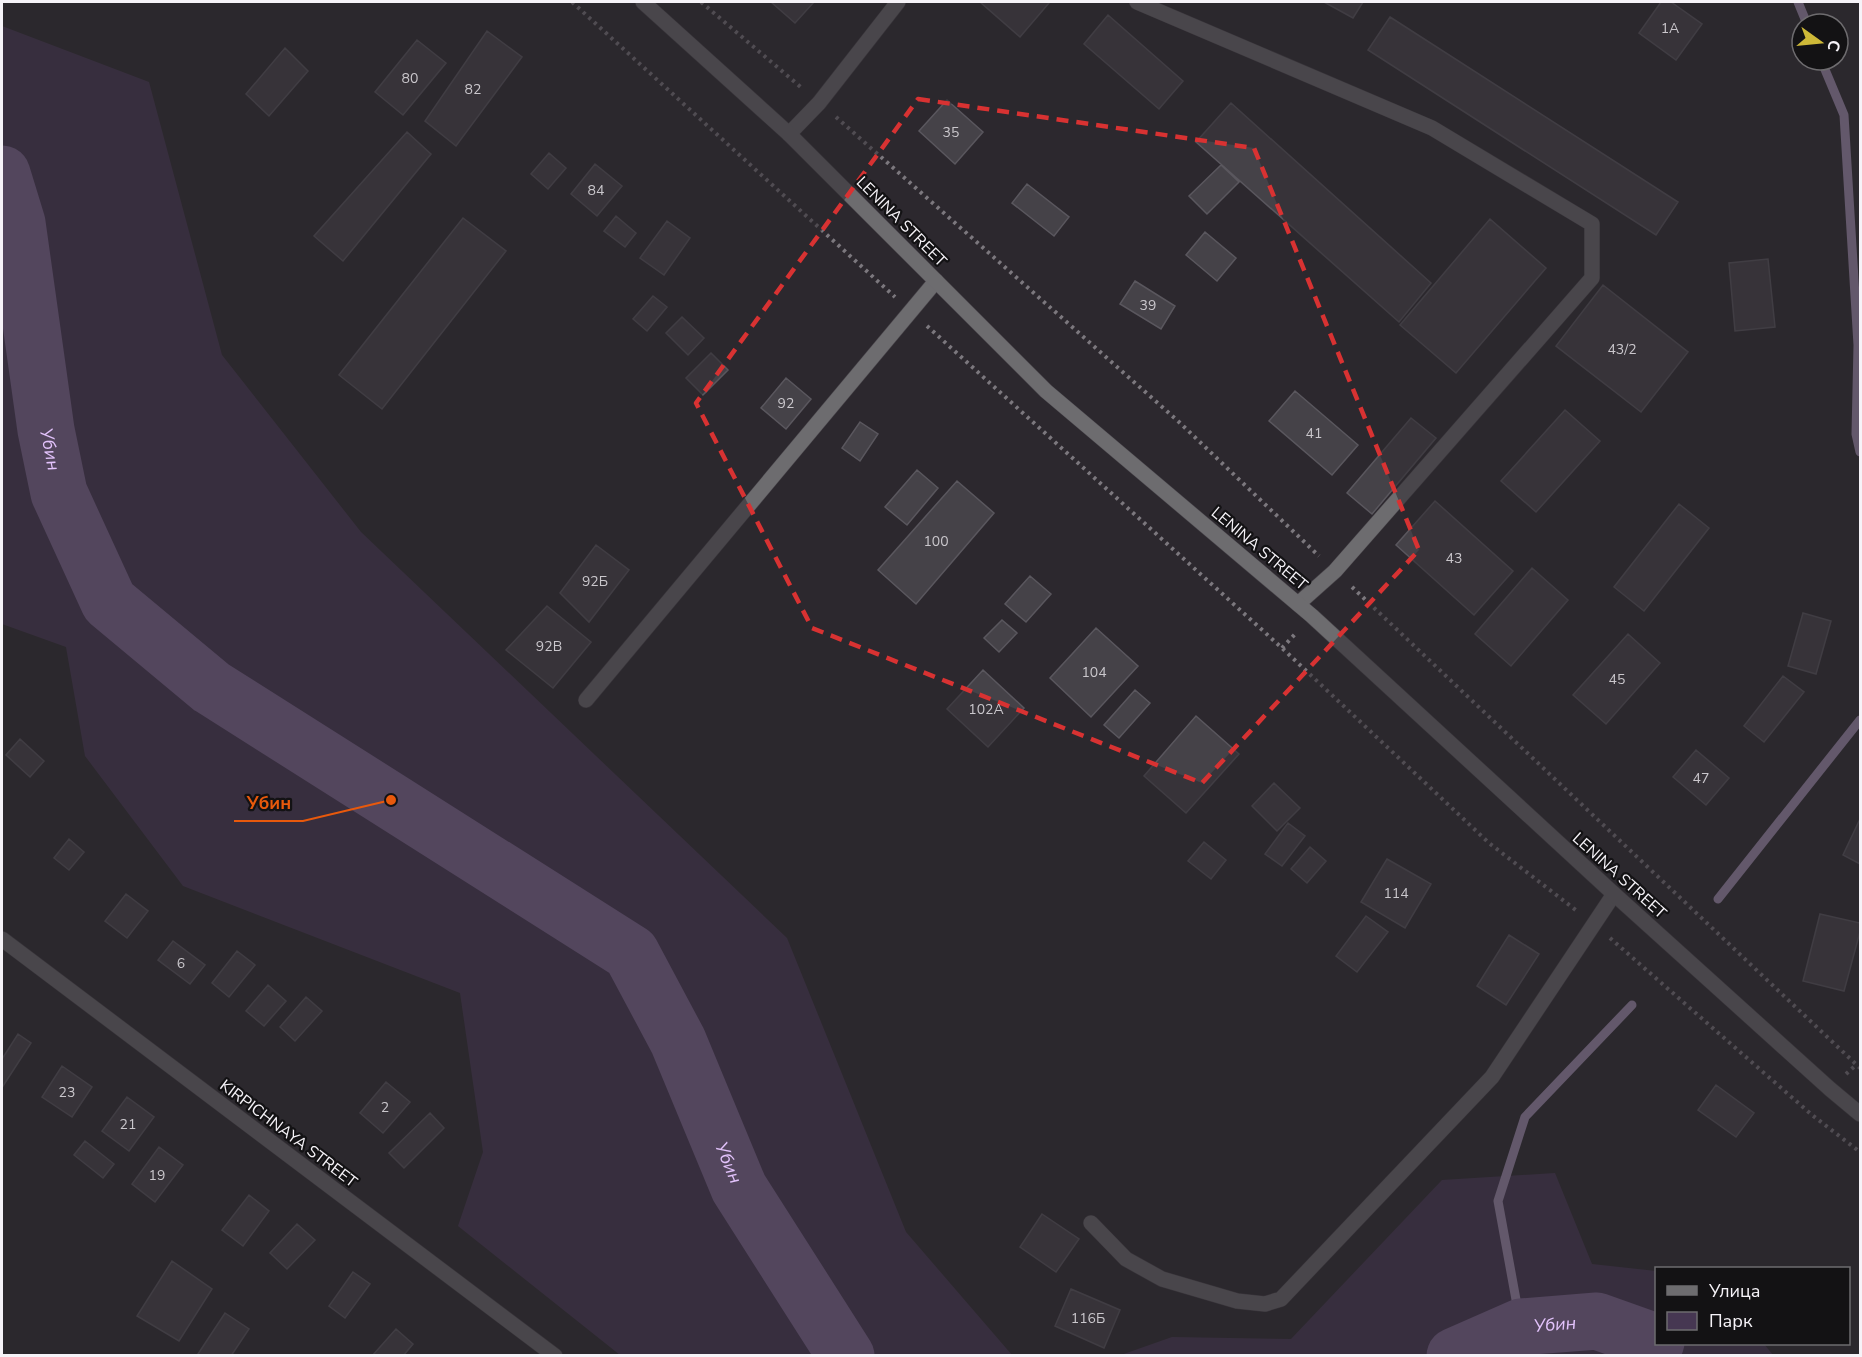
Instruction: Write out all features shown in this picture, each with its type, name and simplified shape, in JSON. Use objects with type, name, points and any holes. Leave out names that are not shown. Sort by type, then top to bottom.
[{"type":"street","name":"LENINA STREET","points":[[643,2],[789,134],[1046,391],[1312,616],[1614,894],[1830,1089],[1859,1110]]},
{"type":"street","points":[[789,134],[819,103],[898,2]]},
{"type":"street","points":[[1137,2],[1432,128],[1592,224],[1592,278],[1335,571],[1298,604]]},
{"type":"street","points":[[586,700],[936,281]]},
{"type":"street","points":[[1091,1223],[1126,1259],[1162,1279],[1237,1300],[1265,1304],[1281,1299],[1492,1077],[1614,894]]},
{"type":"street","name":"KIRPICHNAYA STREET","points":[[2,939],[555,1356]]},
{"type":"path","points":[[572,2],[900,302]]},
{"type":"path","points":[[701,2],[819,103],[1179,422],[1860,1068]]},
{"type":"path","points":[[926,326],[1282,648],[1489,843],[1594,924],[1812,1115],[1860,1152]]},
{"type":"path","points":[[1282,648],[1312,616]]},
{"type":"highlighted area","points":[[918,99],[1254,148],[1419,550],[1202,783],[812,628],[696,403]]},
{"type":"green space","points":[[2,26],[149,82],[222,355],[361,532],[787,938],[906,1232],[1012,1355],[620,1355],[458,1226],[483,1152],[460,993],[183,886],[85,756],[66,647],[2,624]]},
{"type":"green space","points":[[1555,1173],[1592,1264],[1655,1271],[1655,1345],[1765,1345],[1773,1355],[1121,1355],[1172,1337],[1291,1339],[1442,1180]]},
{"type":"building","points":[[771,2],[814,2],[795,23]]},
{"type":"building","points":[[980,2],[1047,2],[1049,3],[1020,37]]},
{"type":"building","points":[[1324,2],[1363,2],[1353,18]]},
{"type":"building","points":[[1661,2],[1671,2],[1702,24],[1676,60],[1639,33]]},
{"type":"building","points":[[1108,15],[1183,81],[1159,109],[1084,44]]},
{"type":"building","points":[[1390,17],[1678,202],[1656,235],[1368,50]]},
{"type":"building","points":[[487,31],[522,57],[456,146],[425,121]]},
{"type":"building","points":[[417,40],[446,63],[403,115],[375,92]]},
{"type":"building","points":[[285,48],[308,71],[269,116],[246,94]]},
{"type":"building","points":[[947,100],[983,132],[955,164],[919,131]]},
{"type":"building","points":[[1231,103],[1431,283],[1399,322],[1196,142]]},
{"type":"building","points":[[407,132],[431,154],[343,261],[314,236]]},
{"type":"building","points":[[549,153],[566,168],[548,189],[531,174]]},
{"type":"building","points":[[595,164],[622,186],[597,216],[571,194]]},
{"type":"building","points":[[1221,165],[1239,182],[1207,214],[1189,196]]},
{"type":"building","points":[[1027,184],[1069,217],[1054,236],[1012,203]]},
{"type":"building","points":[[616,216],[636,233],[625,247],[604,231]]},
{"type":"building","points":[[463,218],[506,251],[382,409],[339,375]]},
{"type":"building","points":[[1490,219],[1546,268],[1456,373],[1400,325]]},
{"type":"building","points":[[667,221],[690,238],[664,275],[640,258]]},
{"type":"building","points":[[1205,232],[1236,258],[1217,281],[1186,255]]},
{"type":"building","points":[[1768,259],[1775,327],[1735,331],[1729,263]]},
{"type":"building","points":[[1135,281],[1175,306],[1161,329],[1120,304]]},
{"type":"building","points":[[1603,285],[1688,352],[1641,412],[1556,346]]},
{"type":"building","points":[[653,296],[667,307],[647,331],[633,319]]},
{"type":"building","points":[[682,317],[704,338],[688,355],[666,333]]},
{"type":"building","points":[[711,353],[728,370],[703,395],[686,378]]},
{"type":"building","points":[[786,378],[811,399],[786,429],[761,408]]},
{"type":"building","points":[[1295,391],[1358,445],[1332,475],[1269,421]]},
{"type":"building","points":[[1565,410],[1600,441],[1536,512],[1501,481]]},
{"type":"building","points":[[1411,418],[1436,438],[1372,514],[1347,493]]},
{"type":"building","points":[[860,422],[878,434],[860,461],[842,448]]},
{"type":"building","points":[[917,470],[938,488],[907,525],[885,507]]},
{"type":"building","points":[[957,481],[994,513],[916,604],[878,570]]},
{"type":"building","points":[[1435,501],[1513,571],[1474,615],[1396,545]]},
{"type":"building","points":[[1679,504],[1709,528],[1644,611],[1614,587]]},
{"type":"building","points":[[596,545],[629,570],[589,622],[560,593]]},
{"type":"building","points":[[1532,568],[1568,600],[1511,666],[1475,634]]},
{"type":"building","points":[[1030,576],[1051,594],[1026,622],[1005,604]]},
{"type":"building","points":[[547,606],[591,642],[553,688],[506,650]]},
{"type":"building","points":[[1803,613],[1831,621],[1816,674],[1788,666]]},
{"type":"building","points":[[1002,620],[1017,633],[999,652],[984,638]]},
{"type":"building","points":[[1096,628],[1138,666],[1091,717],[1050,678]]},
{"type":"building","points":[[1628,634],[1660,663],[1606,724],[1573,695]]},
{"type":"building","points":[[983,670],[1024,708],[988,747],[947,709]]},
{"type":"building","points":[[1783,676],[1804,692],[1764,742],[1744,726]]},
{"type":"building","points":[[1135,690],[1150,703],[1119,738],[1104,725]]},
{"type":"building","points":[[1196,716],[1239,754],[1186,813],[1144,776]]},
{"type":"building","points":[[20,739],[44,761],[30,777],[6,755]]},
{"type":"building","points":[[1696,750],[1729,778],[1706,805],[1673,777]]},
{"type":"building","points":[[1274,783],[1300,808],[1277,831],[1252,806]]},
{"type":"building","points":[[1860,819],[1860,864],[1843,855]]},
{"type":"building","points":[[1288,823],[1305,836],[1282,866],[1265,854]]},
{"type":"building","points":[[69,839],[84,852],[69,870],[54,858]]},
{"type":"building","points":[[1204,842],[1226,860],[1211,879],[1188,861]]},
{"type":"building","points":[[1310,847],[1326,861],[1307,883],[1291,869]]},
{"type":"building","points":[[1387,859],[1431,884],[1405,928],[1361,902]]},
{"type":"building","points":[[126,894],[148,911],[127,938],[105,921]]},
{"type":"building","points":[[1820,914],[1860,923],[1860,932],[1844,991],[1803,981]]},
{"type":"building","points":[[1366,916],[1388,932],[1357,972],[1336,956]]},
{"type":"building","points":[[1509,935],[1539,954],[1506,1005],[1477,986]]},
{"type":"building","points":[[173,941],[205,965],[190,984],[158,960]]},
{"type":"building","points":[[237,951],[255,965],[229,997],[212,983]]},
{"type":"building","points":[[268,985],[286,1001],[264,1026],[246,1011]]},
{"type":"building","points":[[306,997],[322,1011],[295,1041],[280,1027]]},
{"type":"building","points":[[18,1034],[31,1043],[3,1086],[2,1059]]},
{"type":"building","points":[[62,1066],[92,1087],[72,1117],[42,1097]]},
{"type":"building","points":[[386,1082],[410,1102],[383,1133],[360,1113]]},
{"type":"building","points":[[1716,1085],[1754,1113],[1736,1137],[1698,1110]]},
{"type":"building","points":[[127,1097],[154,1117],[129,1151],[102,1131]]},
{"type":"building","points":[[430,1113],[444,1128],[404,1168],[389,1153]]},
{"type":"building","points":[[85,1141],[114,1164],[103,1178],[74,1155]]},
{"type":"building","points":[[159,1147],[183,1165],[155,1202],[132,1184]]},
{"type":"building","points":[[249,1195],[269,1211],[243,1246],[222,1230]]},
{"type":"building","points":[[1042,1214],[1079,1239],[1056,1272],[1020,1247]]},
{"type":"building","points":[[297,1224],[315,1240],[287,1269],[270,1253]]},
{"type":"building","points":[[172,1261],[212,1289],[179,1341],[137,1316]]},
{"type":"building","points":[[353,1272],[370,1284],[345,1318],[329,1306]]},
{"type":"building","points":[[1071,1289],[1120,1310],[1104,1348],[1055,1326]]},
{"type":"building","points":[[225,1313],[249,1329],[231,1356],[200,1356],[198,1354]]},
{"type":"building","points":[[396,1329],[413,1344],[403,1356],[372,1356]]},
{"type":"waterway","points":[[1798,2],[1802,12]]},
{"type":"waterway","points":[[1826,72],[1844,115],[1858,345],[1856,434],[1860,452]]},
{"type":"waterway","name":"Убин","points":[[2,174],[17,223],[46,430],[59,493],[109,602],[211,687],[631,953],[678,1041],[739,1188],[846,1356]]},
{"type":"waterway","points":[[1718,899],[1860,720]]},
{"type":"waterway","points":[[1521,1327],[1498,1201],[1525,1117],[1632,1005]]},
{"type":"waterway","name":"Убин","points":[[1455,1356],[1521,1327],[1597,1321],[1655,1342]]},
{"type":"place","name":"Убин","points":[[391,800]]}]
